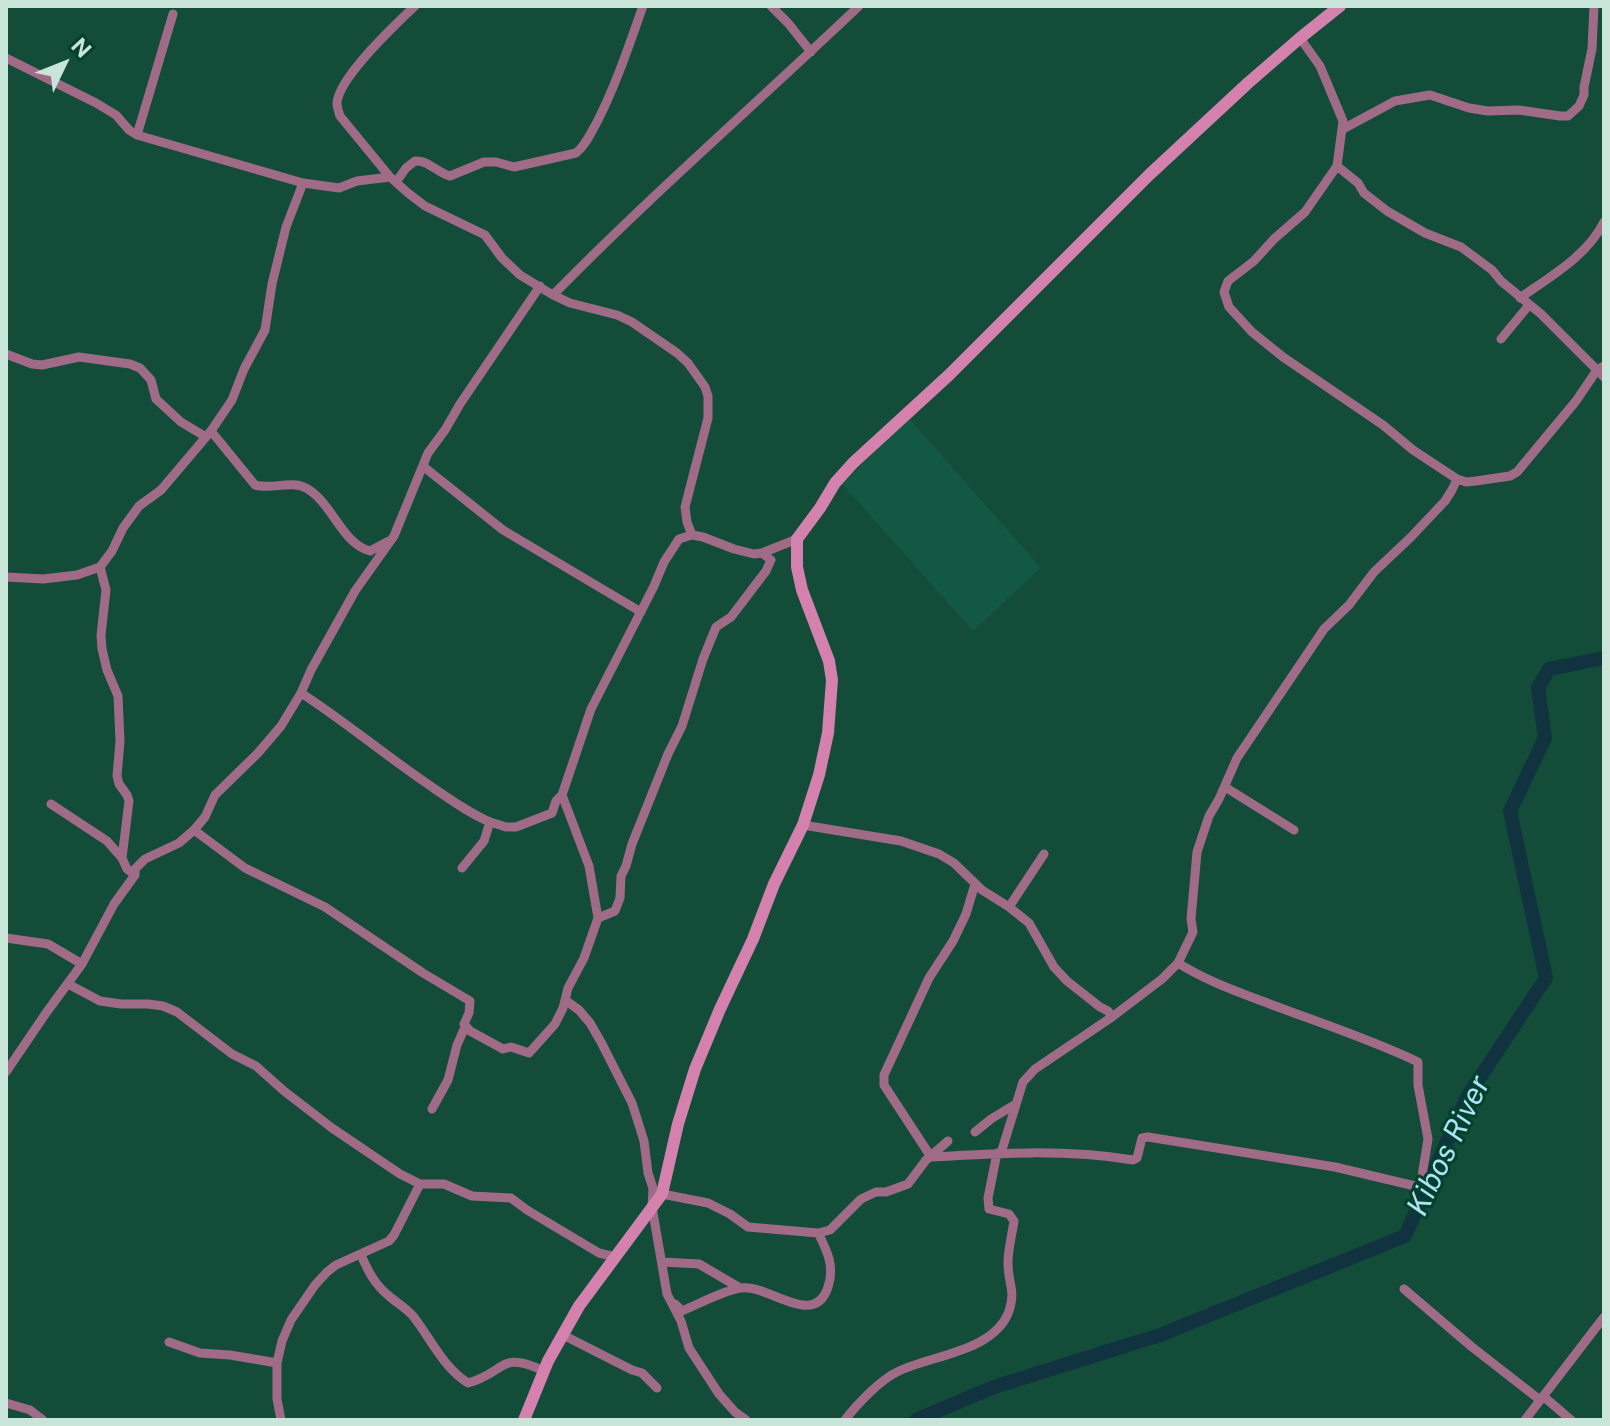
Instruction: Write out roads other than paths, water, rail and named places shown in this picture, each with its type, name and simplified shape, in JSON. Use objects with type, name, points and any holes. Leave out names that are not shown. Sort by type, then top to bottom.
[{"type":"main road","points":[[524,1420],[544,1371],[579,1306],[662,1194],[695,1069],[774,884],[803,825],[819,775],[828,733],[832,680],[829,661],[802,590],[797,567],[797,539],[835,483],[853,463],[949,375],[1149,175],[1300,38],[1340,6]]},
{"type":"street","points":[[415,6],[345,82],[336,105],[340,116],[393,179],[425,206],[485,235],[520,275],[570,303],[632,322],[688,363],[708,396],[708,418],[685,507],[692,535]]},
{"type":"street","points":[[6,58],[96,103],[116,115],[137,135],[303,183],[339,188],[357,181],[393,179],[415,161],[427,163],[450,176],[484,162],[514,167],[576,153],[583,147],[603,110],[643,6]]},
{"type":"street","points":[[771,6],[811,52]]},
{"type":"street","points":[[553,295],[859,6]]},
{"type":"street","points":[[1343,129],[1395,101],[1430,95],[1488,111],[1519,110],[1568,116],[1579,106],[1584,95],[1592,49],[1594,6]]},
{"type":"street","points":[[137,135],[173,14]]},
{"type":"street","points":[[1300,38],[1320,66],[1343,121],[1337,166],[1305,212],[1254,261],[1228,281],[1225,299],[1252,332],[1283,357],[1457,479],[1466,482],[1514,474],[1602,371],[1492,270],[1461,247],[1425,233],[1387,211],[1337,166]]},
{"type":"street","points":[[6,577],[43,579],[77,575],[100,567],[139,506],[161,490],[208,434],[232,400],[265,330],[286,227],[303,183]]},
{"type":"street","points":[[1520,298],[1583,251],[1604,222]]},
{"type":"street","points":[[6,1072],[82,964],[114,904],[135,875],[135,869],[145,859],[179,843],[194,830],[205,817],[215,795],[272,739],[301,693],[355,591],[391,540],[428,453],[540,286]]},
{"type":"street","points":[[1501,339],[1529,305]]},
{"type":"street","points":[[6,354],[32,364],[42,365],[79,357],[140,368],[151,380],[156,399],[181,422],[208,434],[255,485],[274,487],[299,484],[308,489],[319,497],[363,549],[370,551],[391,540]]},
{"type":"street","points":[[424,467],[503,530],[641,612]]},
{"type":"street","points":[[845,1420],[883,1381],[897,1372],[989,1338],[1008,1315],[1013,1297],[1008,1259],[1014,1221],[1009,1214],[989,1209],[988,1198],[999,1153],[1025,1078],[1112,1017],[1178,963],[1193,932],[1191,919],[1197,852],[1209,816],[1237,758],[1324,629],[1349,605],[1374,572],[1445,501],[1457,479]]},
{"type":"street","points":[[301,693],[469,813],[506,827],[516,827],[552,813],[562,795],[591,709],[673,546],[684,536],[692,535],[743,552],[762,553],[797,539]]},
{"type":"street","points":[[598,918],[615,911],[620,898],[621,876],[637,830],[682,726],[716,627],[731,617],[766,571],[771,560],[762,553]]},
{"type":"street","points":[[100,567],[106,590],[102,649],[120,711],[117,776],[129,801],[122,858]]},
{"type":"street","points":[[1225,787],[1294,830]]},
{"type":"street","points":[[465,1027],[503,1049],[511,1047],[529,1053],[555,1024],[568,988],[584,958],[598,918],[589,866],[562,795]]},
{"type":"street","points":[[51,804],[107,841],[135,875]]},
{"type":"street","points":[[462,868],[484,841],[490,822]]},
{"type":"street","points":[[803,825],[876,835],[918,846],[954,863],[975,884],[1029,923],[1044,952],[1067,981],[1112,1017]]},
{"type":"street","points":[[194,830],[245,868],[325,907],[470,1001],[448,1080],[432,1109]]},
{"type":"street","points":[[1009,907],[1044,854]]},
{"type":"street","points":[[931,1157],[884,1085],[884,1075],[929,978],[966,914],[975,884]]},
{"type":"street","points":[[6,938],[48,944],[82,964]]},
{"type":"street","points":[[931,1157],[999,1153],[1065,1154],[1133,1160],[1137,1158],[1142,1138],[1148,1137],[1335,1167],[1415,1186],[1421,1182],[1428,1139],[1418,1085],[1418,1062],[1222,986],[1178,963]]},
{"type":"street","points":[[68,984],[100,1001],[163,1006],[177,1012],[232,1054],[256,1066],[332,1128],[400,1174],[420,1184],[444,1184],[472,1196],[511,1198],[599,1253],[616,1257]]},
{"type":"street","points":[[565,1000],[590,1023],[632,1103],[644,1141],[653,1188],[652,1207],[670,1300],[681,1321],[689,1348],[719,1394],[746,1420]]},
{"type":"street","points":[[975,1132],[1014,1105]]},
{"type":"street","points":[[662,1194],[708,1203],[748,1227],[818,1233],[830,1230],[861,1199],[908,1184],[920,1167],[948,1141]]},
{"type":"street","points":[[281,1420],[277,1399],[277,1363],[291,1320],[315,1285],[336,1265],[389,1241],[420,1184]]},
{"type":"street","points":[[670,1300],[682,1311],[740,1288],[755,1288],[785,1302],[810,1305],[819,1300],[828,1288],[830,1262],[818,1233]]},
{"type":"street","points":[[361,1255],[378,1286],[411,1313],[436,1351],[456,1375],[468,1383],[512,1361],[526,1362],[544,1371]]},
{"type":"street","points":[[663,1262],[699,1264],[740,1288]]},
{"type":"street","points":[[1404,1289],[1472,1347],[1571,1420]]},
{"type":"street","points":[[1525,1420],[1604,1317]]},
{"type":"street","points":[[563,1335],[642,1373],[657,1388]]},
{"type":"street","points":[[169,1342],[200,1353],[277,1363]]},
{"type":"street","points":[[6,1403],[30,1410],[43,1420]]},
{"type":"waterway","name":"Kibos River","points":[[916,1420],[994,1387],[1160,1335],[1405,1236],[1467,1097],[1546,978],[1510,811],[1545,738],[1538,688],[1549,669],[1604,658]]}]
